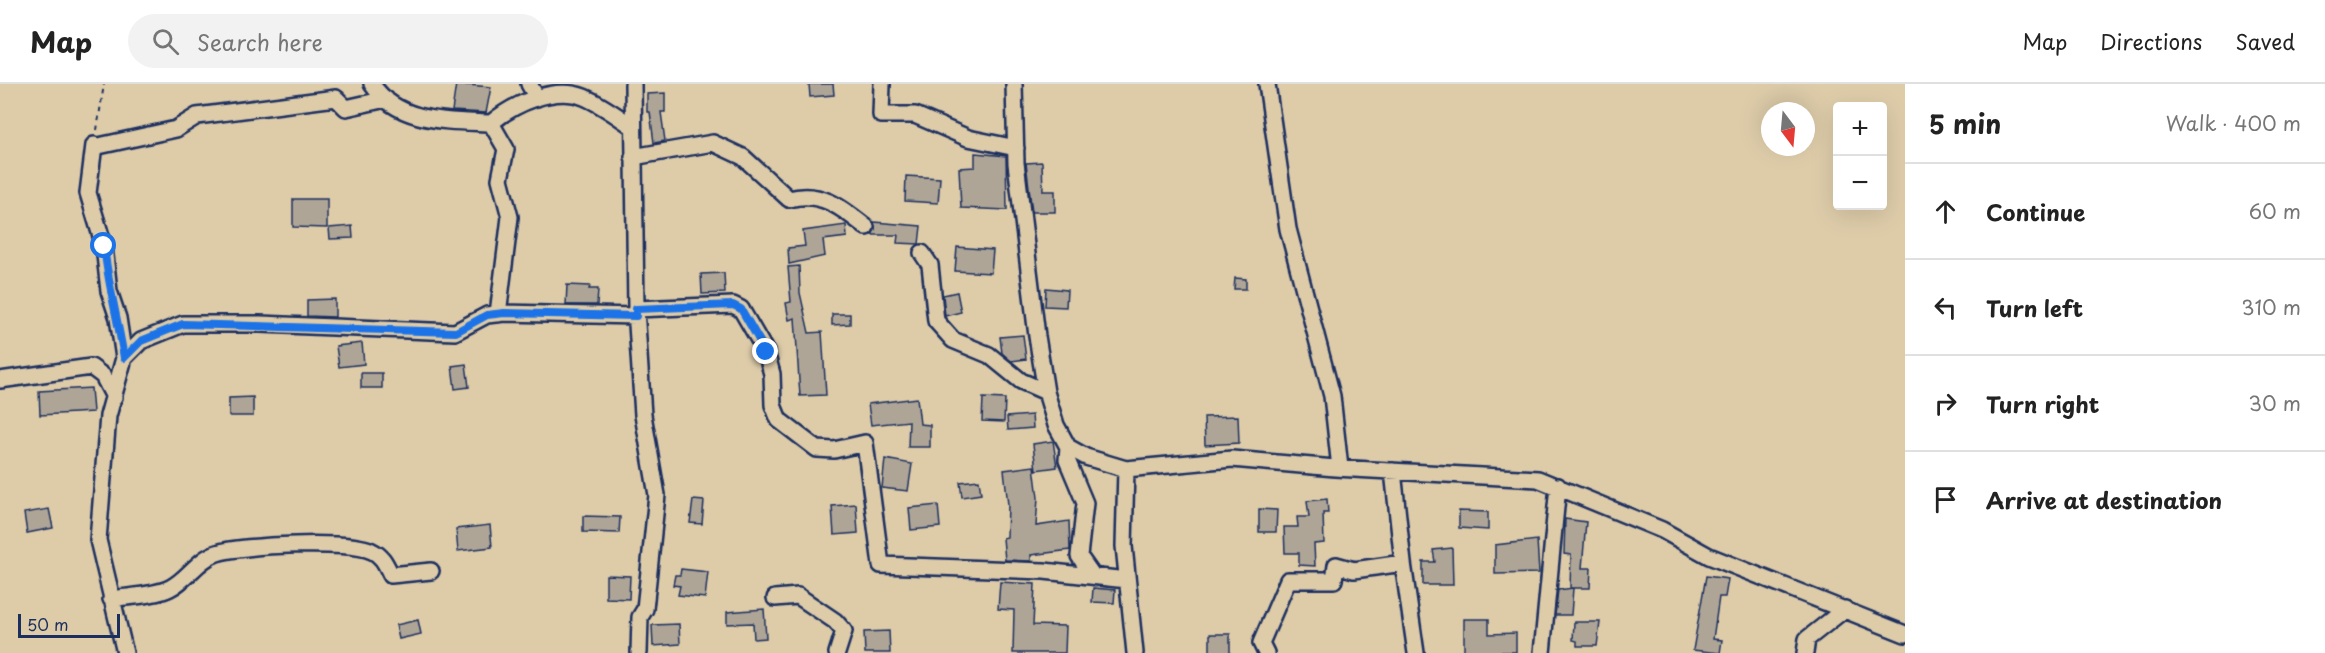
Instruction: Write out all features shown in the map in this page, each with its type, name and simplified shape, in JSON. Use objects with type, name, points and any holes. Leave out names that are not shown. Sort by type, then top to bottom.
[{"type":"street","points":[[372,84],[386,99],[429,120],[491,123],[505,111],[537,98],[561,93],[582,96],[632,126]]},
{"type":"street","points":[[529,84],[537,98]]},
{"type":"street","points":[[633,84],[636,312],[643,415],[657,495],[645,609],[640,616],[639,653]]},
{"type":"street","points":[[882,84],[881,115],[915,115],[968,138],[1016,148]]},
{"type":"street","points":[[1014,84],[1016,148],[1029,278],[1046,392],[1056,425],[1068,447],[1086,458],[1126,469],[1232,459],[1340,468],[1539,479],[1662,530],[1709,556],[1905,634]]},
{"type":"street","points":[[1267,84],[1288,229],[1332,396],[1340,468]]},
{"type":"street","points":[[125,653],[98,540],[108,416],[124,358],[118,318],[109,291],[104,246],[88,193],[94,146],[176,129],[197,116],[336,98],[346,108],[386,99]]},
{"type":"street","points":[[491,123],[506,149],[500,179],[510,217],[498,314]]},
{"type":"street","points":[[633,157],[713,143],[743,157],[789,199],[805,195],[819,198],[843,209],[866,227]]},
{"type":"street","points":[[922,253],[930,265],[936,321],[953,340],[989,355],[1015,377],[1046,392]]},
{"type":"street","points":[[124,358],[141,341],[183,324],[456,332],[487,315],[636,312],[733,305],[741,309],[766,352],[772,374],[773,405],[779,420],[817,449],[834,450],[865,443],[880,565],[1044,571],[1127,580]]},
{"type":"street","points":[[0,380],[91,367],[103,376],[114,397]]},
{"type":"street","points":[[1068,447],[1067,460],[1085,503],[1079,556],[1093,576]]},
{"type":"street","points":[[1126,469],[1124,524],[1135,653]]},
{"type":"street","points":[[1393,471],[1416,653]]},
{"type":"street","points":[[1542,653],[1558,486]]},
{"type":"street","points":[[111,599],[168,590],[205,559],[216,553],[231,550],[297,545],[352,546],[371,550],[383,559],[391,575],[431,571]]},
{"type":"street","points":[[1266,653],[1261,643],[1288,580],[1334,580],[1336,565],[1354,570],[1403,562]]},
{"type":"street","points":[[774,598],[798,596],[835,621],[844,631],[837,653]]},
{"type":"street","points":[[1805,653],[1807,639],[1845,609]]},
{"type":"path","points":[[94,146],[104,84]]},
{"type":"building","points":[[456,84],[491,87],[486,113],[452,111]]},
{"type":"building","points":[[809,84],[833,84],[834,95],[810,97]]},
{"type":"building","points":[[665,93],[665,112],[661,112],[665,141],[654,143],[650,112],[647,112],[647,94]]},
{"type":"building","points":[[975,153],[1006,156],[1007,210],[961,208],[959,168],[975,167]]},
{"type":"building","points":[[1042,162],[1043,191],[1055,191],[1055,212],[1032,212],[1026,163]]},
{"type":"building","points":[[906,176],[940,178],[938,203],[905,201]]},
{"type":"building","points":[[293,199],[327,199],[327,228],[293,227]]},
{"type":"building","points":[[874,222],[921,226],[919,244],[897,243],[898,235],[872,235],[875,229]]},
{"type":"building","points":[[846,225],[847,237],[823,240],[825,256],[789,264],[788,248],[805,246],[803,231]]},
{"type":"building","points":[[352,226],[353,238],[330,239],[329,228]]},
{"type":"building","points":[[957,247],[993,250],[991,273],[955,271]]},
{"type":"building","points":[[799,266],[800,293],[809,333],[822,332],[826,395],[800,396],[795,318],[789,320],[786,303],[791,302],[788,267]]},
{"type":"building","points":[[724,273],[725,293],[702,294],[701,274]]},
{"type":"building","points":[[1235,278],[1246,279],[1246,289],[1234,289]]},
{"type":"building","points":[[567,285],[590,286],[589,289],[598,289],[597,305],[566,305]]},
{"type":"building","points":[[1046,288],[1067,290],[1066,307],[1045,306]]},
{"type":"building","points":[[957,292],[961,312],[945,316],[943,295]]},
{"type":"building","points":[[335,299],[335,317],[307,316],[307,300]]},
{"type":"building","points":[[832,314],[850,314],[850,324],[832,325]]},
{"type":"building","points":[[1023,335],[1026,359],[1011,361],[1002,353],[1000,337]]},
{"type":"building","points":[[362,343],[364,364],[339,367],[336,346]]},
{"type":"building","points":[[466,364],[469,387],[455,389],[452,366]]},
{"type":"building","points":[[361,373],[382,373],[382,388],[361,388]]},
{"type":"building","points":[[91,388],[93,412],[40,415],[39,391]]},
{"type":"building","points":[[253,397],[253,416],[229,416],[229,398]]},
{"type":"building","points":[[917,398],[920,424],[930,425],[930,447],[908,447],[909,421],[871,425],[868,404]]},
{"type":"building","points":[[983,398],[1005,399],[1004,422],[982,421]]},
{"type":"building","points":[[1032,415],[1033,428],[1008,430],[1007,417]]},
{"type":"building","points":[[1238,416],[1239,443],[1205,445],[1204,417]]},
{"type":"building","points":[[1053,441],[1057,467],[1036,470],[1033,444]]},
{"type":"building","points":[[885,459],[912,464],[908,491],[882,488]]},
{"type":"building","points":[[1034,466],[1038,498],[1036,526],[1069,521],[1070,550],[1031,555],[1031,561],[1005,560],[1003,538],[1007,537],[1008,505],[1004,470]]},
{"type":"building","points":[[979,480],[981,494],[962,497],[960,482]]},
{"type":"building","points":[[1327,499],[1328,513],[1323,513],[1324,543],[1314,544],[1315,566],[1299,565],[1299,553],[1285,553],[1284,527],[1298,527],[1297,517],[1309,517],[1307,501]]},
{"type":"building","points":[[693,500],[704,501],[702,524],[690,523]]},
{"type":"building","points":[[856,504],[858,533],[834,535],[832,506]]},
{"type":"building","points":[[938,505],[940,527],[911,530],[909,508]]},
{"type":"building","points":[[49,509],[53,528],[27,533],[24,513]]},
{"type":"building","points":[[1259,509],[1277,510],[1276,532],[1259,532]]},
{"type":"building","points":[[1459,511],[1488,512],[1488,530],[1459,528]]},
{"type":"building","points":[[583,516],[620,517],[619,533],[583,532]]},
{"type":"building","points":[[1565,519],[1586,522],[1582,568],[1591,568],[1590,588],[1570,588],[1571,555],[1564,554]]},
{"type":"building","points":[[490,525],[492,547],[458,551],[456,529]]},
{"type":"building","points":[[1537,540],[1539,573],[1495,574],[1495,545]]},
{"type":"building","points":[[1452,548],[1453,585],[1423,585],[1423,562],[1435,562],[1433,550]]},
{"type":"building","points":[[681,569],[708,572],[705,598],[678,595],[680,586],[673,585],[675,575],[680,575]]},
{"type":"building","points":[[606,575],[630,576],[629,599],[606,598]]},
{"type":"building","points":[[1706,576],[1728,579],[1725,597],[1719,597],[1713,639],[1722,640],[1720,653],[1693,650]]},
{"type":"building","points":[[1000,582],[1035,584],[1033,625],[1066,626],[1065,653],[1013,653],[1014,610],[998,609]]},
{"type":"building","points":[[1093,588],[1115,590],[1114,603],[1092,602]]},
{"type":"building","points":[[1573,588],[1571,615],[1555,615],[1558,590]]},
{"type":"building","points":[[764,609],[766,638],[754,639],[753,623],[727,624],[727,612]]},
{"type":"building","points":[[1464,619],[1489,619],[1489,634],[1516,633],[1516,652],[1464,652]]},
{"type":"building","points":[[418,620],[421,634],[399,639],[396,625]]},
{"type":"building","points":[[1574,622],[1600,622],[1597,646],[1577,646],[1577,641],[1573,640]]},
{"type":"building","points":[[679,624],[680,644],[653,646],[652,625]]},
{"type":"building","points":[[889,631],[890,653],[865,653],[864,632]]},
{"type":"building","points":[[1210,634],[1230,634],[1230,653],[1210,653]]},
{"type":"route","points":[[104,246],[109,291],[118,318],[124,358],[141,341],[183,324],[260,324],[456,332],[487,315],[504,313],[636,316],[636,309],[733,305],[741,309],[766,352]]}]
